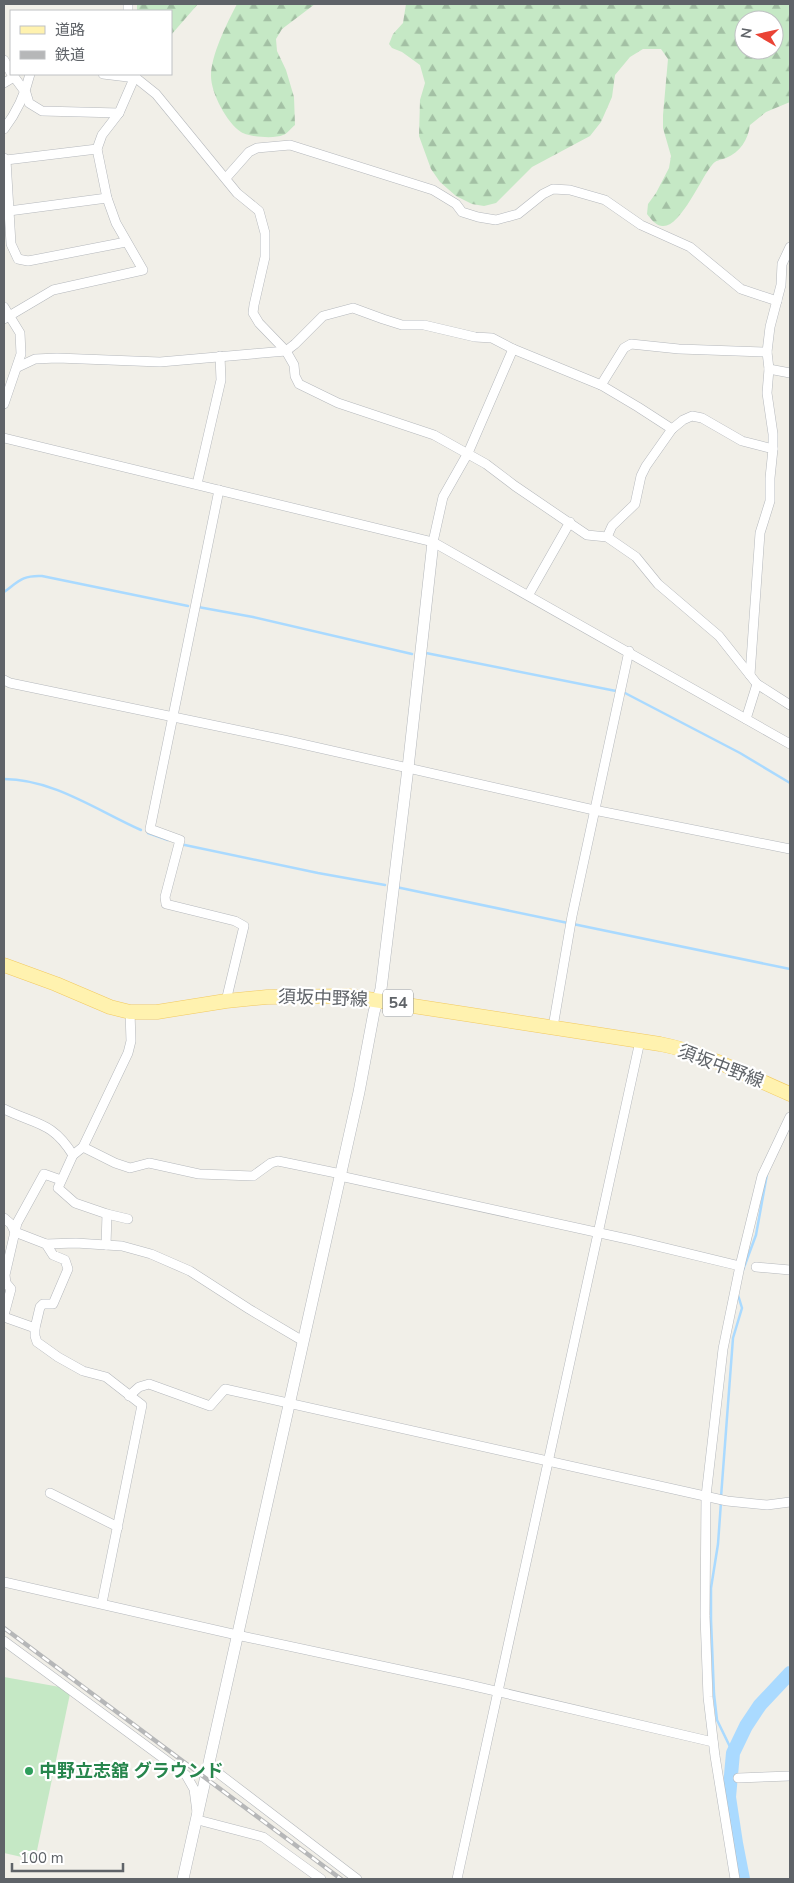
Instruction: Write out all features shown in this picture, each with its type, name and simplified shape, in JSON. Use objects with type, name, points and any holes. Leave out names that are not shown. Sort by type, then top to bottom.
[{"type":"main road","name":"須坂中野線","points":[[4,965],[49,981],[110,1007],[130,1012],[157,1012],[226,1001],[267,997],[348,996],[640,1041],[688,1051],[721,1063],[790,1094]]},
{"type":"street","points":[[13,75],[26,93],[29,103],[42,111],[119,113]]},
{"type":"street","points":[[4,129],[14,116],[26,93],[30,75]]},
{"type":"street","points":[[120,75],[136,76],[156,94],[238,193],[259,211],[266,233],[265,257],[253,313],[259,323],[286,351],[294,365],[295,376],[299,384],[338,403],[434,435],[468,453],[587,534],[607,537],[636,557],[658,584],[719,636],[757,684],[790,705]]},
{"type":"street","points":[[7,318],[53,290],[142,270],[116,224],[107,198],[97,149],[102,136],[119,113],[136,76]]},
{"type":"street","points":[[226,178],[256,148],[290,145],[433,190],[456,204],[462,212],[496,220],[518,214],[543,194],[553,189],[570,190],[605,200],[641,225],[690,247],[741,289],[777,301]]},
{"type":"street","points":[[97,149],[5,159],[11,244],[18,259],[28,261],[126,242]]},
{"type":"street","points":[[9,211],[107,198]]},
{"type":"street","points":[[750,675],[760,533],[770,501],[773,449],[773,434],[767,393],[769,369],[767,352],[770,327],[781,285],[782,264],[790,247]]},
{"type":"street","points":[[4,307],[7,318],[20,333],[21,354],[4,404]]},
{"type":"street","points":[[18,367],[35,359],[57,358],[160,362],[286,351],[323,316],[353,308],[402,324],[424,325],[475,337],[492,338],[513,350],[600,385],[638,406],[672,429]]},
{"type":"street","points":[[600,385],[624,348],[631,344],[679,349],[767,352]]},
{"type":"street","points":[[183,1879],[198,1820],[382,980],[433,542],[442,497],[468,453],[513,350]]},
{"type":"street","points":[[197,484],[221,380],[220,356]]},
{"type":"street","points":[[769,369],[790,373]]},
{"type":"street","points":[[607,537],[612,526],[635,504],[641,476],[646,466],[672,429],[683,420],[692,416],[710,421],[742,441],[773,449]]},
{"type":"street","points":[[4,438],[433,542],[629,651],[790,744]]},
{"type":"street","points":[[219,490],[171,718],[150,829],[180,840],[165,897],[166,904],[235,921],[244,926],[226,1001]]},
{"type":"street","points":[[528,594],[570,522]]},
{"type":"street","points":[[553,1027],[572,916],[629,651]]},
{"type":"street","points":[[4,680],[30,688],[284,740],[594,810],[790,849]]},
{"type":"street","points":[[746,719],[757,684]]},
{"type":"street","points":[[128,1219],[75,1203],[58,1188],[73,1155],[83,1147],[128,1053],[131,1041],[130,1012]]},
{"type":"street","points":[[457,1879],[600,1233],[640,1041]]},
{"type":"street","points":[[4,1109],[48,1127],[64,1140],[73,1155]]},
{"type":"street","points":[[735,1879],[713,1742],[708,1697],[705,1616],[708,1496],[723,1349],[740,1266],[762,1176],[790,1117]]},
{"type":"street","points":[[83,1147],[130,1168],[149,1163],[199,1174],[253,1176],[271,1163],[278,1161],[740,1266]]},
{"type":"street","points":[[35,1328],[4,1316],[11,1289],[6,1283],[5,1275],[17,1223],[44,1174],[61,1180]]},
{"type":"street","points":[[106,1245],[107,1214]]},
{"type":"street","points":[[4,1218],[11,1224],[15,1232],[46,1244],[76,1243],[122,1246],[151,1254],[190,1271],[303,1341]]},
{"type":"street","points":[[46,1244],[53,1255],[65,1260],[68,1269],[53,1304],[43,1304],[40,1307],[34,1336],[37,1342],[83,1371],[106,1377],[142,1405],[102,1603]]},
{"type":"street","points":[[756,1267],[790,1270]]},
{"type":"street","points":[[129,1396],[139,1387],[149,1384],[210,1406],[225,1390],[727,1501],[767,1505],[790,1502]]},
{"type":"street","points":[[50,1492],[118,1527]]},
{"type":"street","points":[[4,1582],[499,1692],[713,1742]]},
{"type":"street","points":[[4,1640],[186,1775],[194,1789],[198,1820]]},
{"type":"street","points":[[209,1766],[357,1879]]},
{"type":"street","points":[[738,1778],[790,1776]]},
{"type":"street","points":[[198,1820],[263,1837],[321,1879]]},
{"type":"green space","points":[[137,4],[198,4],[172,34],[172,10],[137,10]]},
{"type":"green space","points":[[237,4],[315,4],[282,29],[276,39],[277,51],[286,70],[294,97],[295,125],[283,135],[262,137],[244,134],[225,115],[214,91],[211,76],[214,59],[224,30]]},
{"type":"green space","points":[[406,4],[790,4],[790,102],[766,112],[750,125],[742,145],[731,155],[712,165],[683,211],[669,225],[662,226],[653,222],[647,214],[648,204],[669,168],[671,156],[663,128],[668,59],[661,49],[643,49],[630,57],[615,75],[612,97],[601,122],[590,136],[532,167],[496,203],[484,206],[472,204],[456,196],[440,182],[431,169],[419,136],[420,100],[425,83],[420,65],[402,52],[392,48],[389,44],[393,34],[403,23]]},
{"type":"green space","name":"中野立志舘 グラウンド","points":[[4,1677],[71,1689],[35,1860],[4,1853]]},
{"type":"waterway","points":[[4,592],[25,578],[42,576],[188,606]]},
{"type":"waterway","points":[[198,607],[253,617],[412,654]]},
{"type":"waterway","points":[[426,653],[616,691]]},
{"type":"waterway","points":[[625,693],[740,753],[790,783]]},
{"type":"waterway","points":[[4,779],[22,780],[58,790],[141,830]]},
{"type":"waterway","points":[[148,833],[168,840]]},
{"type":"waterway","points":[[180,844],[385,885]]},
{"type":"waterway","points":[[396,887],[568,923]]},
{"type":"waterway","points":[[573,924],[790,969]]},
{"type":"waterway","points":[[743,1270],[756,1235],[767,1174]]},
{"type":"waterway","points":[[721,1497],[733,1338],[742,1308],[738,1295]]},
{"type":"waterway","points":[[721,1502],[718,1544],[711,1588],[714,1694],[717,1720],[733,1753]]},
{"type":"waterway","points":[[743,1879],[729,1797],[733,1753],[746,1726],[760,1705],[790,1673]]},
{"type":"railway","points":[[4,1628],[341,1879]]},
{"type":"place","name":"中野立志舘 グラウンド","points":[[29,1771]]}]
